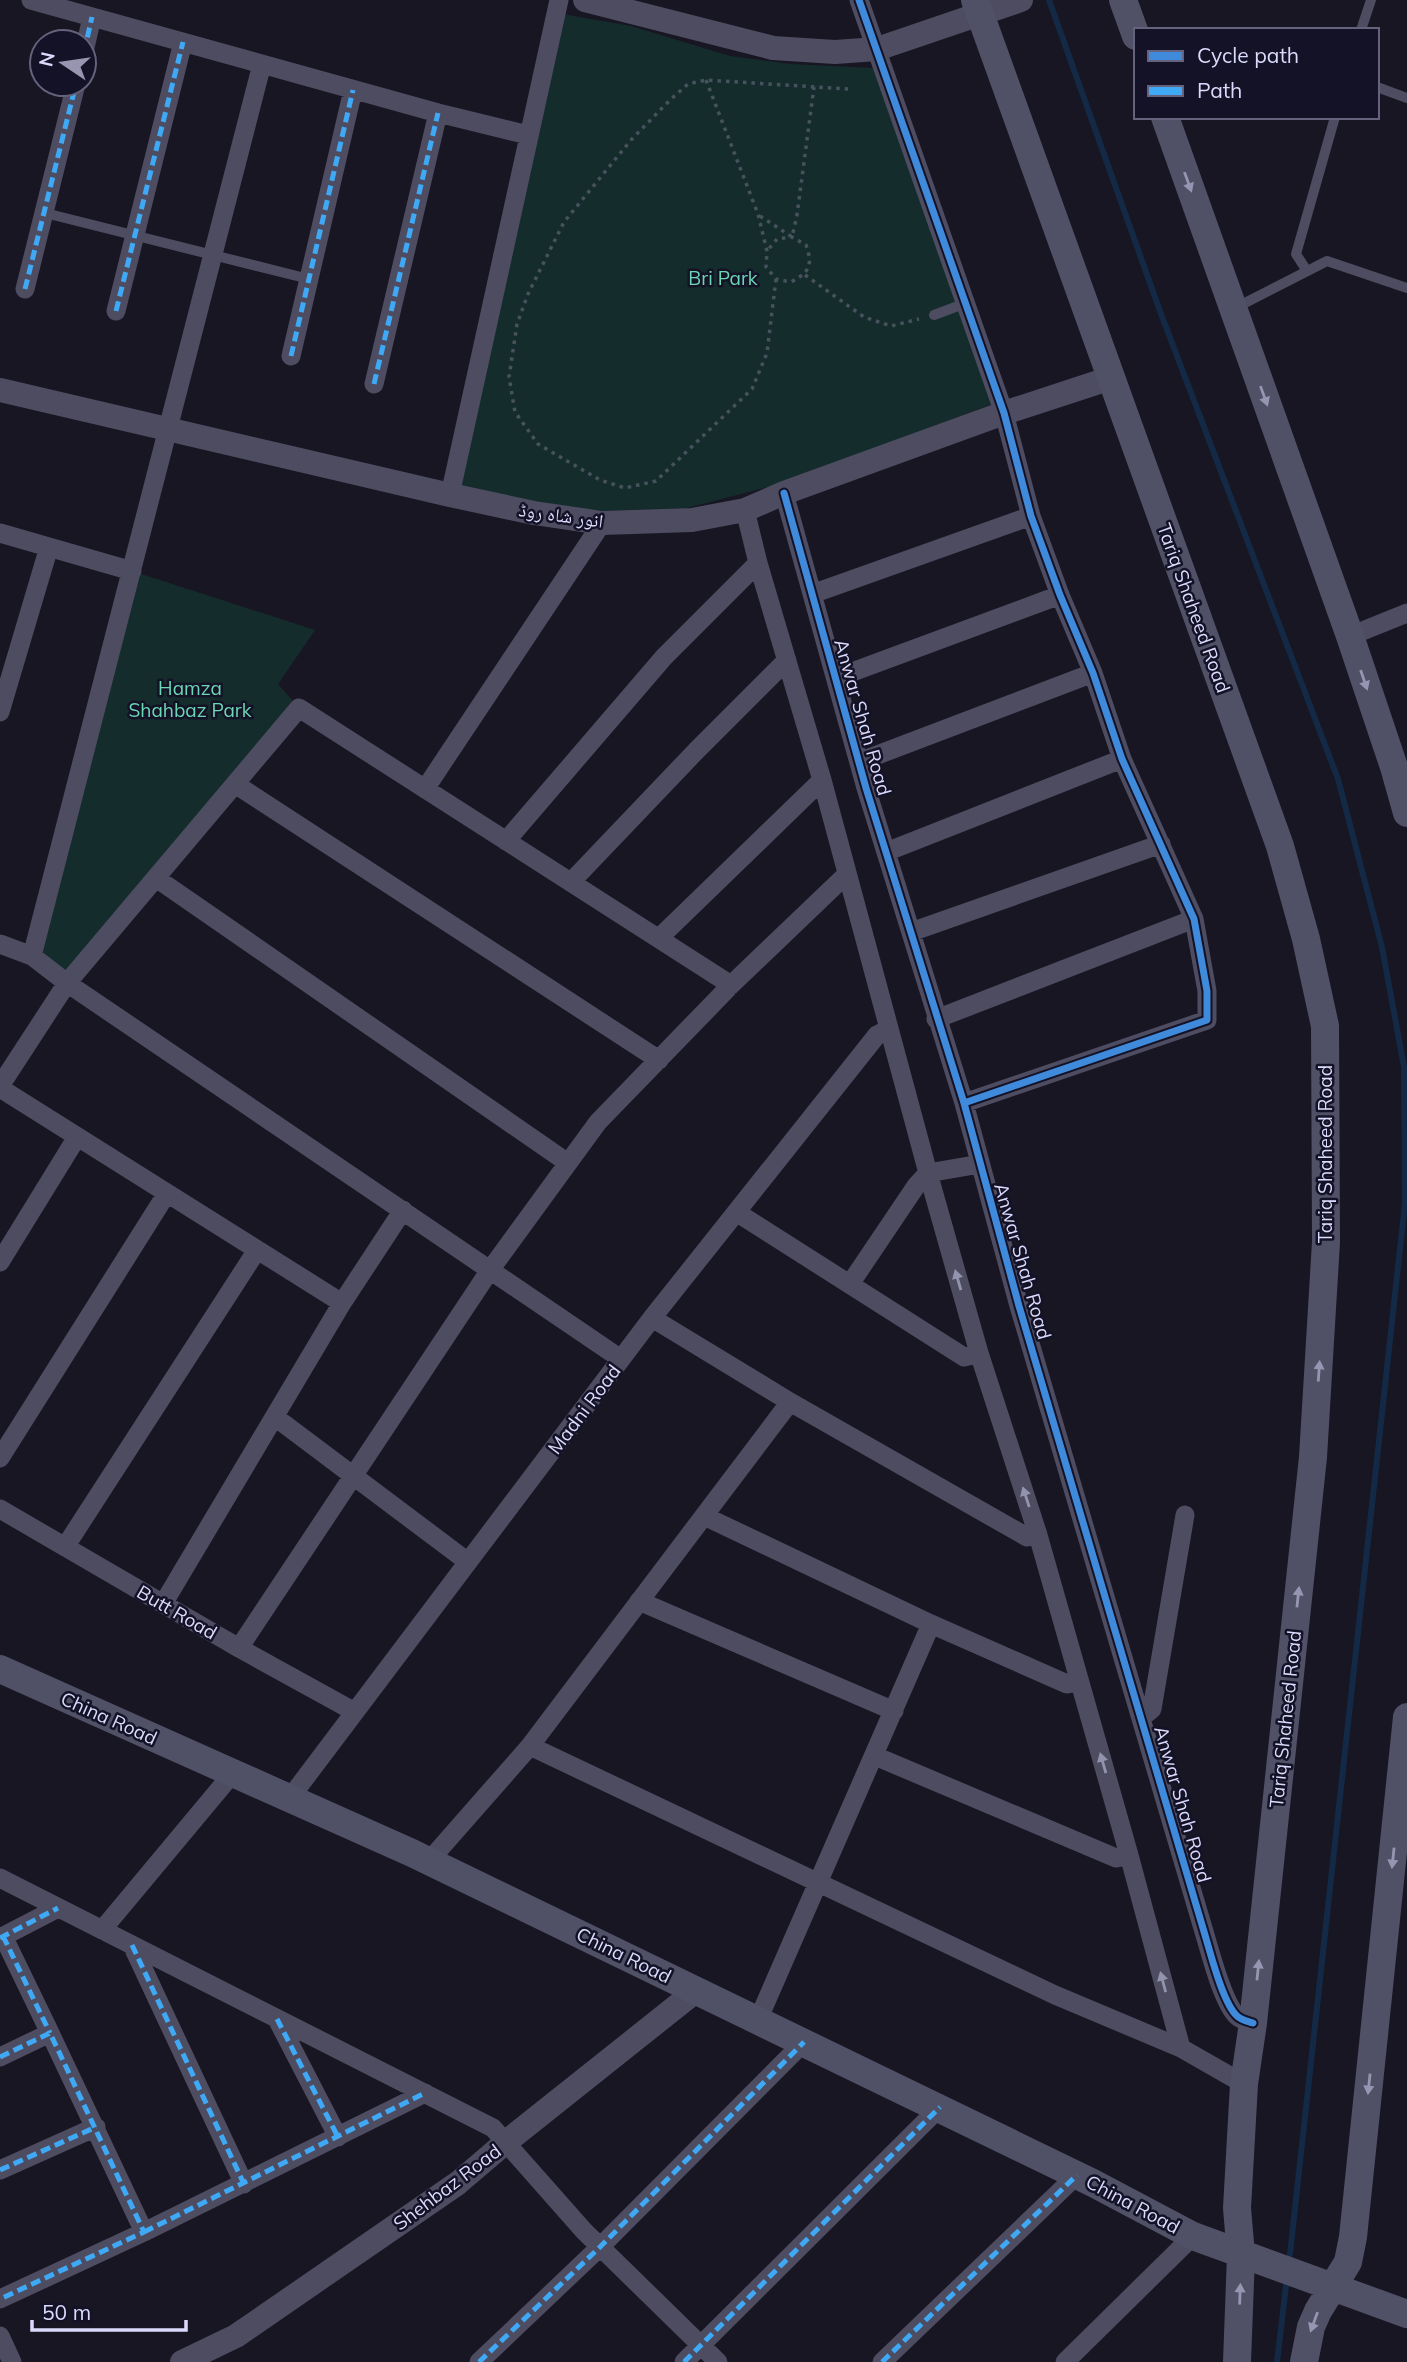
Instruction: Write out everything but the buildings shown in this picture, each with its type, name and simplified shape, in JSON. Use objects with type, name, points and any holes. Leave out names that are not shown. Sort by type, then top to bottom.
[{"type":"main road","points":[[1123,0],[1134,30]]},
{"type":"main road","name":"Tariq Shaheed Road","points":[[977,7],[1280,846],[1306,939],[1325,1026],[1326,1242],[1313,1457],[1244,2084],[1237,2208],[1251,2258],[1237,2362]]},
{"type":"main road","points":[[1166,119],[1350,636],[1407,813]]},
{"type":"main road","name":"China Road","points":[[0,1669],[429,1861],[940,2107],[1193,2236],[1333,2287]]},
{"type":"main road","points":[[1304,2362],[1311,2327],[1349,2262],[1353,2237],[1407,1717]]},
{"type":"main road","points":[[1333,2287],[1407,2314]]},
{"type":"street","points":[[31,0],[438,113],[528,135]]},
{"type":"street","points":[[450,495],[559,0]]},
{"type":"street","points":[[585,0],[629,5],[773,48],[835,52],[877,48],[977,7],[1014,3]]},
{"type":"street","points":[[859,0],[1004,413],[1031,516],[1093,673],[1122,759],[1194,919],[1207,991],[1207,1020],[964,1103]]},
{"type":"street","points":[[89,28],[92,17]]},
{"type":"street","points":[[116,311],[183,42]]},
{"type":"street","points":[[32,956],[262,64]]},
{"type":"street","points":[[291,356],[354,90]]},
{"type":"street","points":[[25,289],[73,98]]},
{"type":"street","points":[[374,384],[438,113]]},
{"type":"street","name":"انور شاہ روڈ","points":[[0,390],[450,495],[534,513],[602,523],[692,520],[745,510],[1004,413],[1111,378]]},
{"type":"street","name":"Anwar Shah Road","points":[[784,494],[859,762],[964,1103],[1019,1306],[1215,1969],[1236,2015],[1252,2023]]},
{"type":"street","points":[[745,510],[822,779],[846,875],[979,1353],[1038,1535],[1181,2048]]},
{"type":"street","points":[[812,594],[1031,516]]},
{"type":"street","points":[[425,789],[602,523]]},
{"type":"street","points":[[0,533],[132,571]]},
{"type":"street","points":[[0,712],[49,547]]},
{"type":"street","points":[[506,841],[664,657],[758,563]]},
{"type":"street","points":[[836,678],[1060,595]]},
{"type":"street","points":[[1350,636],[1407,613]]},
{"type":"street","points":[[571,882],[787,660]]},
{"type":"street","points":[[859,762],[1093,673]]},
{"type":"street","points":[[342,1303],[0,1087],[67,984],[299,708],[731,985]]},
{"type":"street","points":[[886,852],[1122,759]]},
{"type":"street","points":[[659,938],[822,779]]},
{"type":"street","points":[[235,783],[659,1060]]},
{"type":"street","points":[[911,932],[1161,844]]},
{"type":"street","points":[[239,1648],[490,1269],[598,1122],[731,985],[846,875]]},
{"type":"street","points":[[156,878],[568,1163]]},
{"type":"street","points":[[936,1019],[1194,919]]},
{"type":"street","points":[[0,944],[32,956],[67,984],[621,1359]]},
{"type":"street","name":"Madni Road","points":[[290,1798],[652,1318],[877,1035],[889,1030]]},
{"type":"street","points":[[0,1262],[77,1137]]},
{"type":"street","points":[[850,1284],[916,1186],[928,1173],[980,1164]]},
{"type":"street","points":[[0,1458],[167,1193]]},
{"type":"street","points":[[163,1604],[342,1303],[403,1210]]},
{"type":"street","points":[[736,1212],[964,1357],[979,1353]]},
{"type":"street","points":[[65,1547],[257,1250]]},
{"type":"street","points":[[652,1318],[790,1402],[1027,1537],[1038,1535]]},
{"type":"street","points":[[429,1861],[530,1746],[790,1402]]},
{"type":"street","points":[[275,1417],[468,1562]]},
{"type":"street","name":"Butt Road","points":[[0,1510],[355,1712]]},
{"type":"street","points":[[1142,1717],[1152,1709],[1185,1515]]},
{"type":"street","points":[[704,1516],[1066,1684],[1079,1681]]},
{"type":"street","points":[[639,1601],[894,1712]]},
{"type":"street","points":[[758,2020],[932,1624]]},
{"type":"street","points":[[530,1746],[1055,1995],[1181,2048],[1244,2084]]},
{"type":"street","points":[[875,1756],[1116,1858],[1129,1855]]},
{"type":"street","points":[[102,1930],[233,1773]]},
{"type":"street","points":[[0,1878],[493,2128],[600,2247],[718,2362]]},
{"type":"street","points":[[58,1908],[1,1937],[96,2127],[144,2232]]},
{"type":"street","points":[[132,1945],[244,2184]]},
{"type":"street","name":"Shehbaz Road","points":[[182,2362],[236,2336],[458,2183],[697,1990]]},
{"type":"street","points":[[278,2019],[338,2137]]},
{"type":"street","points":[[0,2057],[50,2033]]},
{"type":"street","points":[[479,2362],[600,2247],[804,2042]]},
{"type":"street","points":[[0,2299],[244,2184],[425,2093]]},
{"type":"street","points":[[684,2362],[940,2107]]},
{"type":"street","points":[[0,2170],[96,2127]]},
{"type":"street","points":[[882,2362],[1077,2175]]},
{"type":"street","points":[[1065,2362],[1193,2236]]},
{"type":"street","points":[[0,2336],[12,2362]]},
{"type":"lane","points":[[1362,28],[1371,0]]},
{"type":"lane","points":[[1379,88],[1407,98]]},
{"type":"lane","points":[[1307,271],[1296,254],[1334,119]]},
{"type":"lane","points":[[45,213],[309,279]]},
{"type":"lane","points":[[1233,308],[1327,261],[1406,285]]},
{"type":"lane","points":[[934,314],[966,303]]},
{"type":"path","points":[[706,80],[758,215],[767,251],[766,267],[776,279],[791,282],[805,275],[811,260],[806,245],[758,215]]},
{"type":"path","points":[[776,279],[767,353],[752,389],[656,481],[625,488],[600,480],[538,444],[515,412],[509,377],[517,324],[528,294],[564,222],[631,140],[662,108],[688,84],[706,80],[848,89]]},
{"type":"path","points":[[792,237],[814,88]]},
{"type":"path","points":[[767,251],[777,239],[792,237]]},
{"type":"path","points":[[805,275],[864,317],[891,327],[934,314]]},
{"type":"green space","name":"Bri Park","points":[[563,14],[631,26],[730,56],[791,64],[873,68],[992,404],[783,483],[687,508],[604,511],[536,505],[460,489]]},
{"type":"green space","name":"Hamza Shahbaz Park","points":[[132,571],[315,630],[278,684],[299,708],[67,983],[32,956]]},
{"type":"waterway","points":[[1049,0],[1161,314],[1338,779],[1382,947],[1404,1067],[1405,1203],[1289,2263]]},
{"type":"waterway","points":[[1277,2362],[1287,2277]]},
{"type":"marked path","points":[[89,28],[92,17]]},
{"type":"marked path","points":[[116,311],[183,42]]},
{"type":"marked path","points":[[291,356],[353,90]]},
{"type":"marked path","points":[[25,289],[73,98]]},
{"type":"marked path","points":[[374,384],[438,113]]},
{"type":"marked path","points":[[0,1938],[58,1908]]},
{"type":"marked path","points":[[3,1936],[50,2033]]},
{"type":"marked path","points":[[132,1945],[244,2184]]},
{"type":"marked path","points":[[277,2019],[338,2137]]},
{"type":"marked path","points":[[0,2057],[50,2033],[144,2232],[0,2299]]},
{"type":"marked path","points":[[479,2362],[600,2247],[804,2042]]},
{"type":"marked path","points":[[144,2232],[425,2093]]},
{"type":"marked path","points":[[684,2362],[940,2107]]},
{"type":"marked path","points":[[0,2170],[96,2127]]},
{"type":"marked path","points":[[882,2362],[1077,2175]]},
{"type":"cycle path","points":[[859,0],[1004,413],[1031,516],[1093,673],[1122,759],[1194,919],[1207,991],[1207,1020],[964,1103]]},
{"type":"cycle path","points":[[784,493],[866,788],[964,1103],[1019,1306],[1214,1966],[1232,2010],[1240,2018],[1253,2023]]}]
